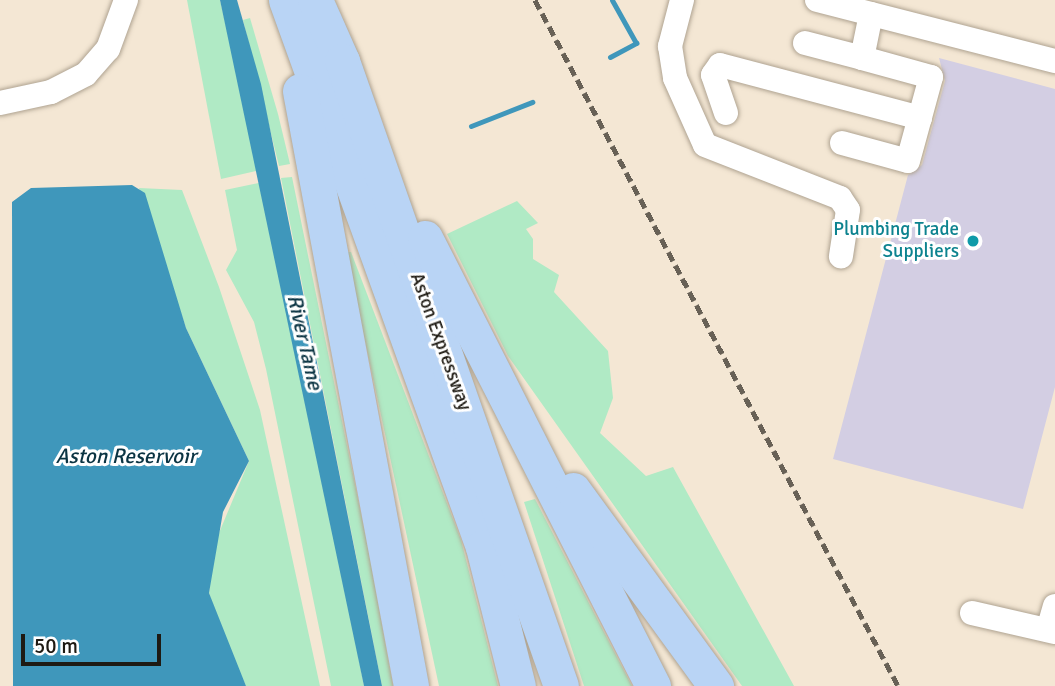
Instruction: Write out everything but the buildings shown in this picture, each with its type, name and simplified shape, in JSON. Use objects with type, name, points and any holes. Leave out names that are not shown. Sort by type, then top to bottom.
[{"type":"highway","name":"Aston Expressway","points":[[285,0],[422,297],[561,686]]},
{"type":"highway","points":[[285,0],[374,464],[411,686]]},
{"type":"highway","points":[[314,0],[342,61],[422,297],[499,387],[716,686]]},
{"type":"highway","name":"Aston Expressway","points":[[422,297],[518,686]]},
{"type":"highway","points":[[499,387],[653,686]]},
{"type":"highway","points":[[374,464],[424,686]]},
{"type":"lane","points":[[0,103],[51,92],[86,74],[108,49],[126,0]]},
{"type":"lane","points":[[682,0],[670,46],[675,78],[705,145],[840,198],[848,210],[841,256]]},
{"type":"lane","points":[[817,0],[1055,61]]},
{"type":"lane","points":[[862,58],[871,14]]},
{"type":"lane","points":[[805,43],[931,78],[908,161],[842,143]]},
{"type":"lane","points":[[726,113],[713,75],[720,65],[920,118]]},
{"type":"lane","points":[[972,613],[1051,631],[1055,606]]},
{"type":"green space","points":[[187,0],[220,0],[260,170],[221,179]]},
{"type":"green space","points":[[250,18],[290,164],[279,166],[243,20]]},
{"type":"green space","points":[[292,177],[368,548],[393,686],[382,686],[281,178]]},
{"type":"green space","points":[[263,182],[364,686],[331,686],[266,369],[254,322],[226,270],[237,250],[225,190]]},
{"type":"green space","points":[[139,188],[182,190],[219,287],[260,410],[320,686],[246,686],[222,634],[209,593],[214,545],[249,461],[186,328]]},
{"type":"green space","points":[[517,201],[538,223],[526,229],[533,239],[533,259],[559,275],[554,292],[608,351],[613,398],[600,433],[646,476],[673,467],[794,686],[742,686],[508,356],[447,234]]},
{"type":"green space","points":[[346,252],[351,252],[461,540],[498,686],[439,686]]},
{"type":"green space","points":[[535,499],[632,686],[584,686],[524,502]]},
{"type":"water","name":"River Tame","points":[[220,0],[237,0],[261,84],[382,686],[364,686]]},
{"type":"water","name":"Aston Reservoir","points":[[132,185],[145,193],[186,328],[249,461],[223,512],[209,593],[246,686],[13,686],[12,202],[31,188]]},
{"type":"waterway","points":[[610,57],[636,43],[612,0]]},
{"type":"waterway","points":[[471,126],[532,102]]},
{"type":"railway","points":[[535,0],[898,686]]},
{"type":"place","name":"Plumbing Trade Suppliers","points":[[973,241]]}]
